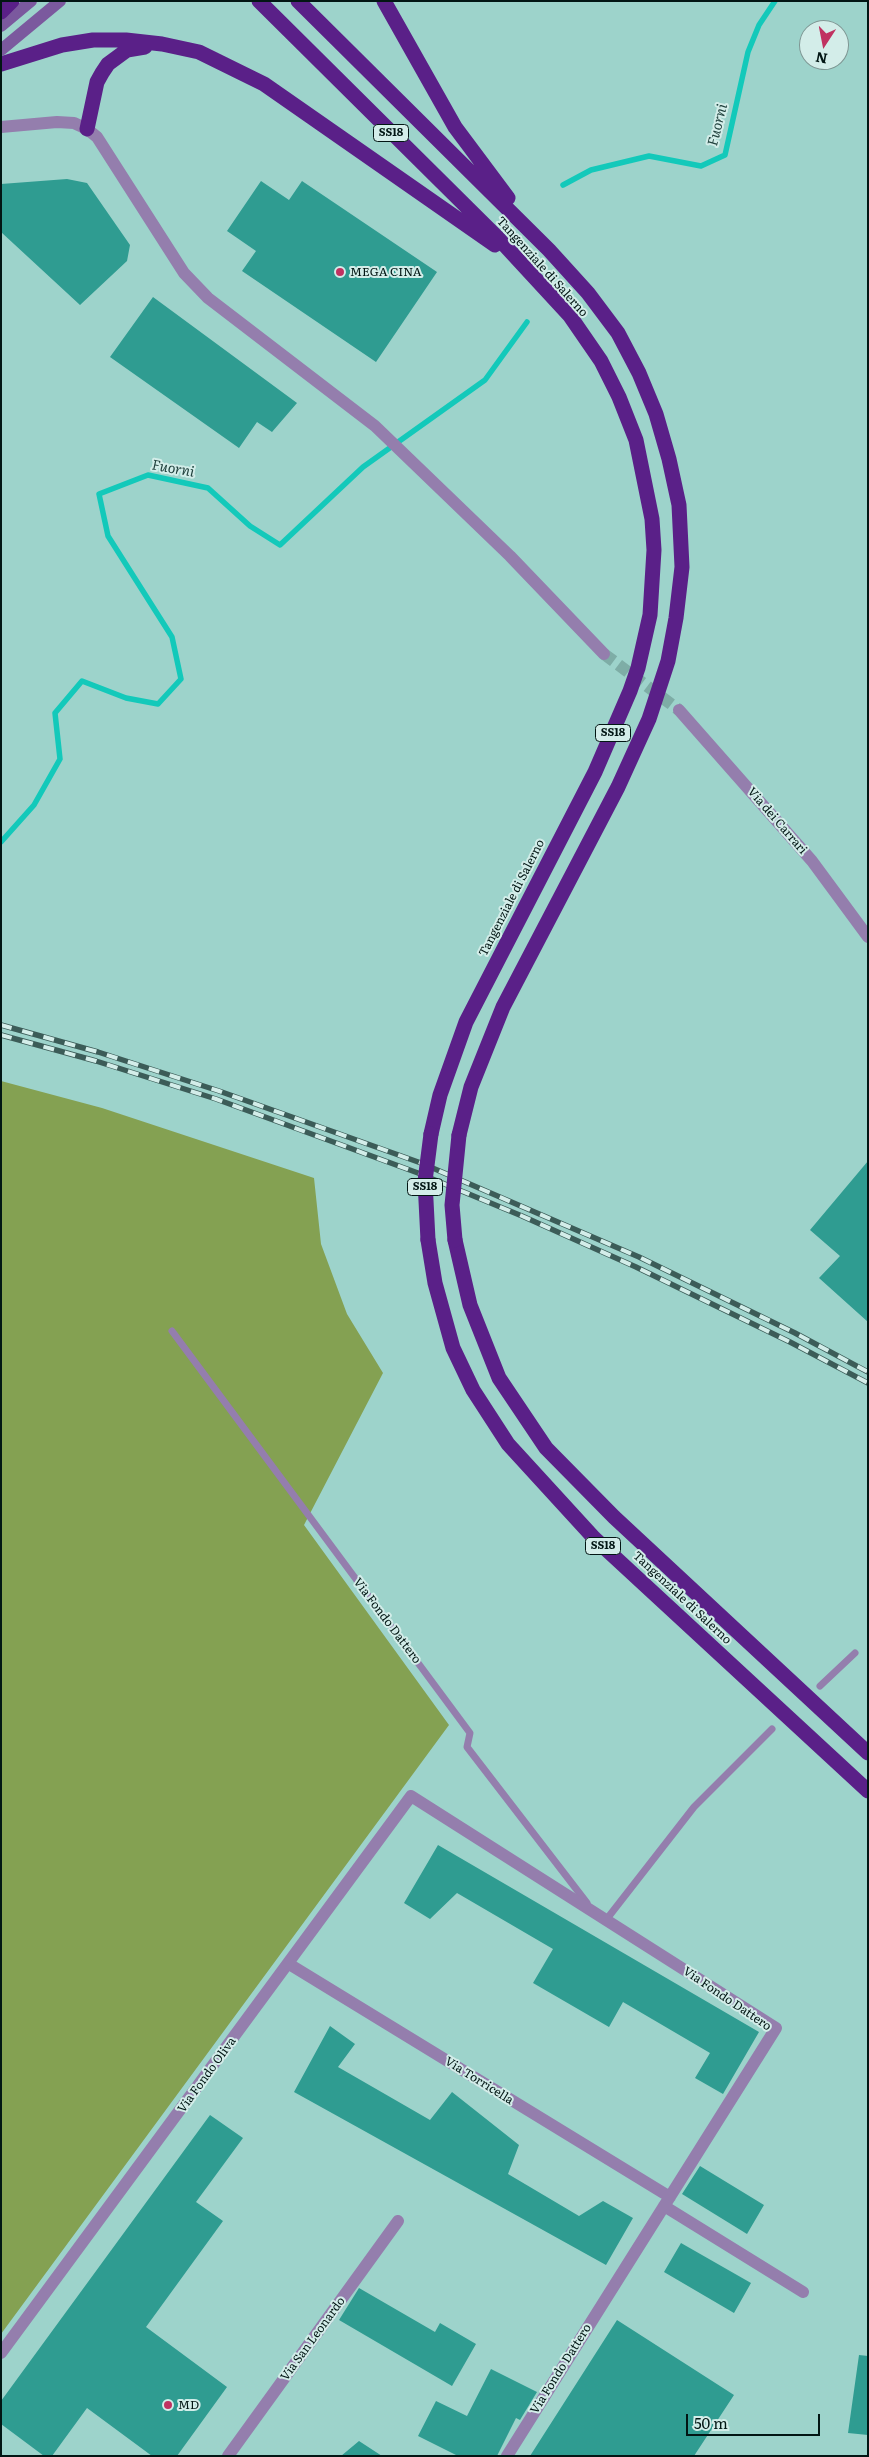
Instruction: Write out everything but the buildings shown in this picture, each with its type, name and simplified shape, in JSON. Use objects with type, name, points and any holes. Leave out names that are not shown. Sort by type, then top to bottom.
[{"type":"highway","points":[[1,12],[12,1]]},
{"type":"highway","name":"Tangenziale di Salerno","points":[[259,1],[523,265],[570,316],[600,361],[619,397],[636,440],[644,474],[653,534],[653,591],[650,615],[638,668],[624,709],[594,772],[466,1022],[440,1095],[431,1134],[425,1182],[428,1240],[435,1283],[453,1348],[473,1390],[508,1444],[594,1538],[868,1791]]},
{"type":"highway","name":"Tangenziale di Salerno","points":[[298,1],[549,250],[588,293],[618,333],[656,414],[679,505],[682,566],[676,618],[668,661],[649,718],[618,787],[503,1007],[471,1086],[459,1135],[452,1205],[455,1240],[470,1305],[498,1378],[546,1448],[621,1524],[868,1754]]},
{"type":"highway","points":[[384,1],[460,134],[549,250]]},
{"type":"highway","points":[[1,64],[62,45],[93,40],[126,40],[162,44],[199,52],[264,84],[523,265]]},
{"type":"highway","points":[[87,129],[97,82],[108,64],[126,50],[162,44]]},
{"type":"main road","points":[[1,26],[30,1]]},
{"type":"main road","points":[[1,50],[60,1]]},
{"type":"street","points":[[1,127],[57,122],[74,123],[87,129],[105,148],[184,273],[208,298],[374,426],[412,460],[510,556],[604,654]]},
{"type":"street","name":"Via dei Carrari","points":[[679,710],[812,860],[868,936]]},
{"type":"street","name":"Via Fondo Dattero","points":[[411,1796],[776,2028],[506,2456]]},
{"type":"street","name":"Via Fondo Oliva","points":[[1,2353],[411,1796]]},
{"type":"street","name":"Via Torricella","points":[[289,1964],[667,2202]]},
{"type":"street","points":[[667,2202],[803,2292]]},
{"type":"street","name":"Via San Leonardo","points":[[228,2456],[398,2221]]},
{"type":"lane","name":"Via Fondo Dattero","points":[[172,1331],[470,1733],[467,1747],[593,1912]]},
{"type":"lane","points":[[820,1686],[855,1653]]},
{"type":"lane","points":[[606,1920],[694,1807],[772,1729]]},
{"type":"green space","points":[[1,1081],[102,1108],[314,1178],[321,1244],[347,1314],[383,1373],[304,1525],[449,1725],[1,2334]]},
{"type":"waterway","name":"Fuorni","points":[[563,185],[591,170],[649,156],[701,166],[725,155],[748,52],[759,25],[775,1]]},
{"type":"waterway","name":"Fuorni","points":[[1,842],[34,805],[60,759],[55,713],[82,681],[126,698],[158,704],[181,679],[172,637],[108,536],[99,494],[148,475],[208,488],[250,526],[280,545],[363,467],[485,380],[527,322]]},
{"type":"tunnel","points":[[604,654],[679,710]]},
{"type":"railway","points":[[1,1025],[98,1052],[219,1091],[421,1163],[639,1257],[795,1333],[868,1372]]},
{"type":"railway","points":[[1,1035],[96,1061],[216,1099],[418,1173],[522,1216],[636,1267],[790,1342],[868,1383]]},
{"type":"place","name":"MEGA CINA","points":[[340,272]]},
{"type":"place","name":"MD","points":[[168,2405]]}]
